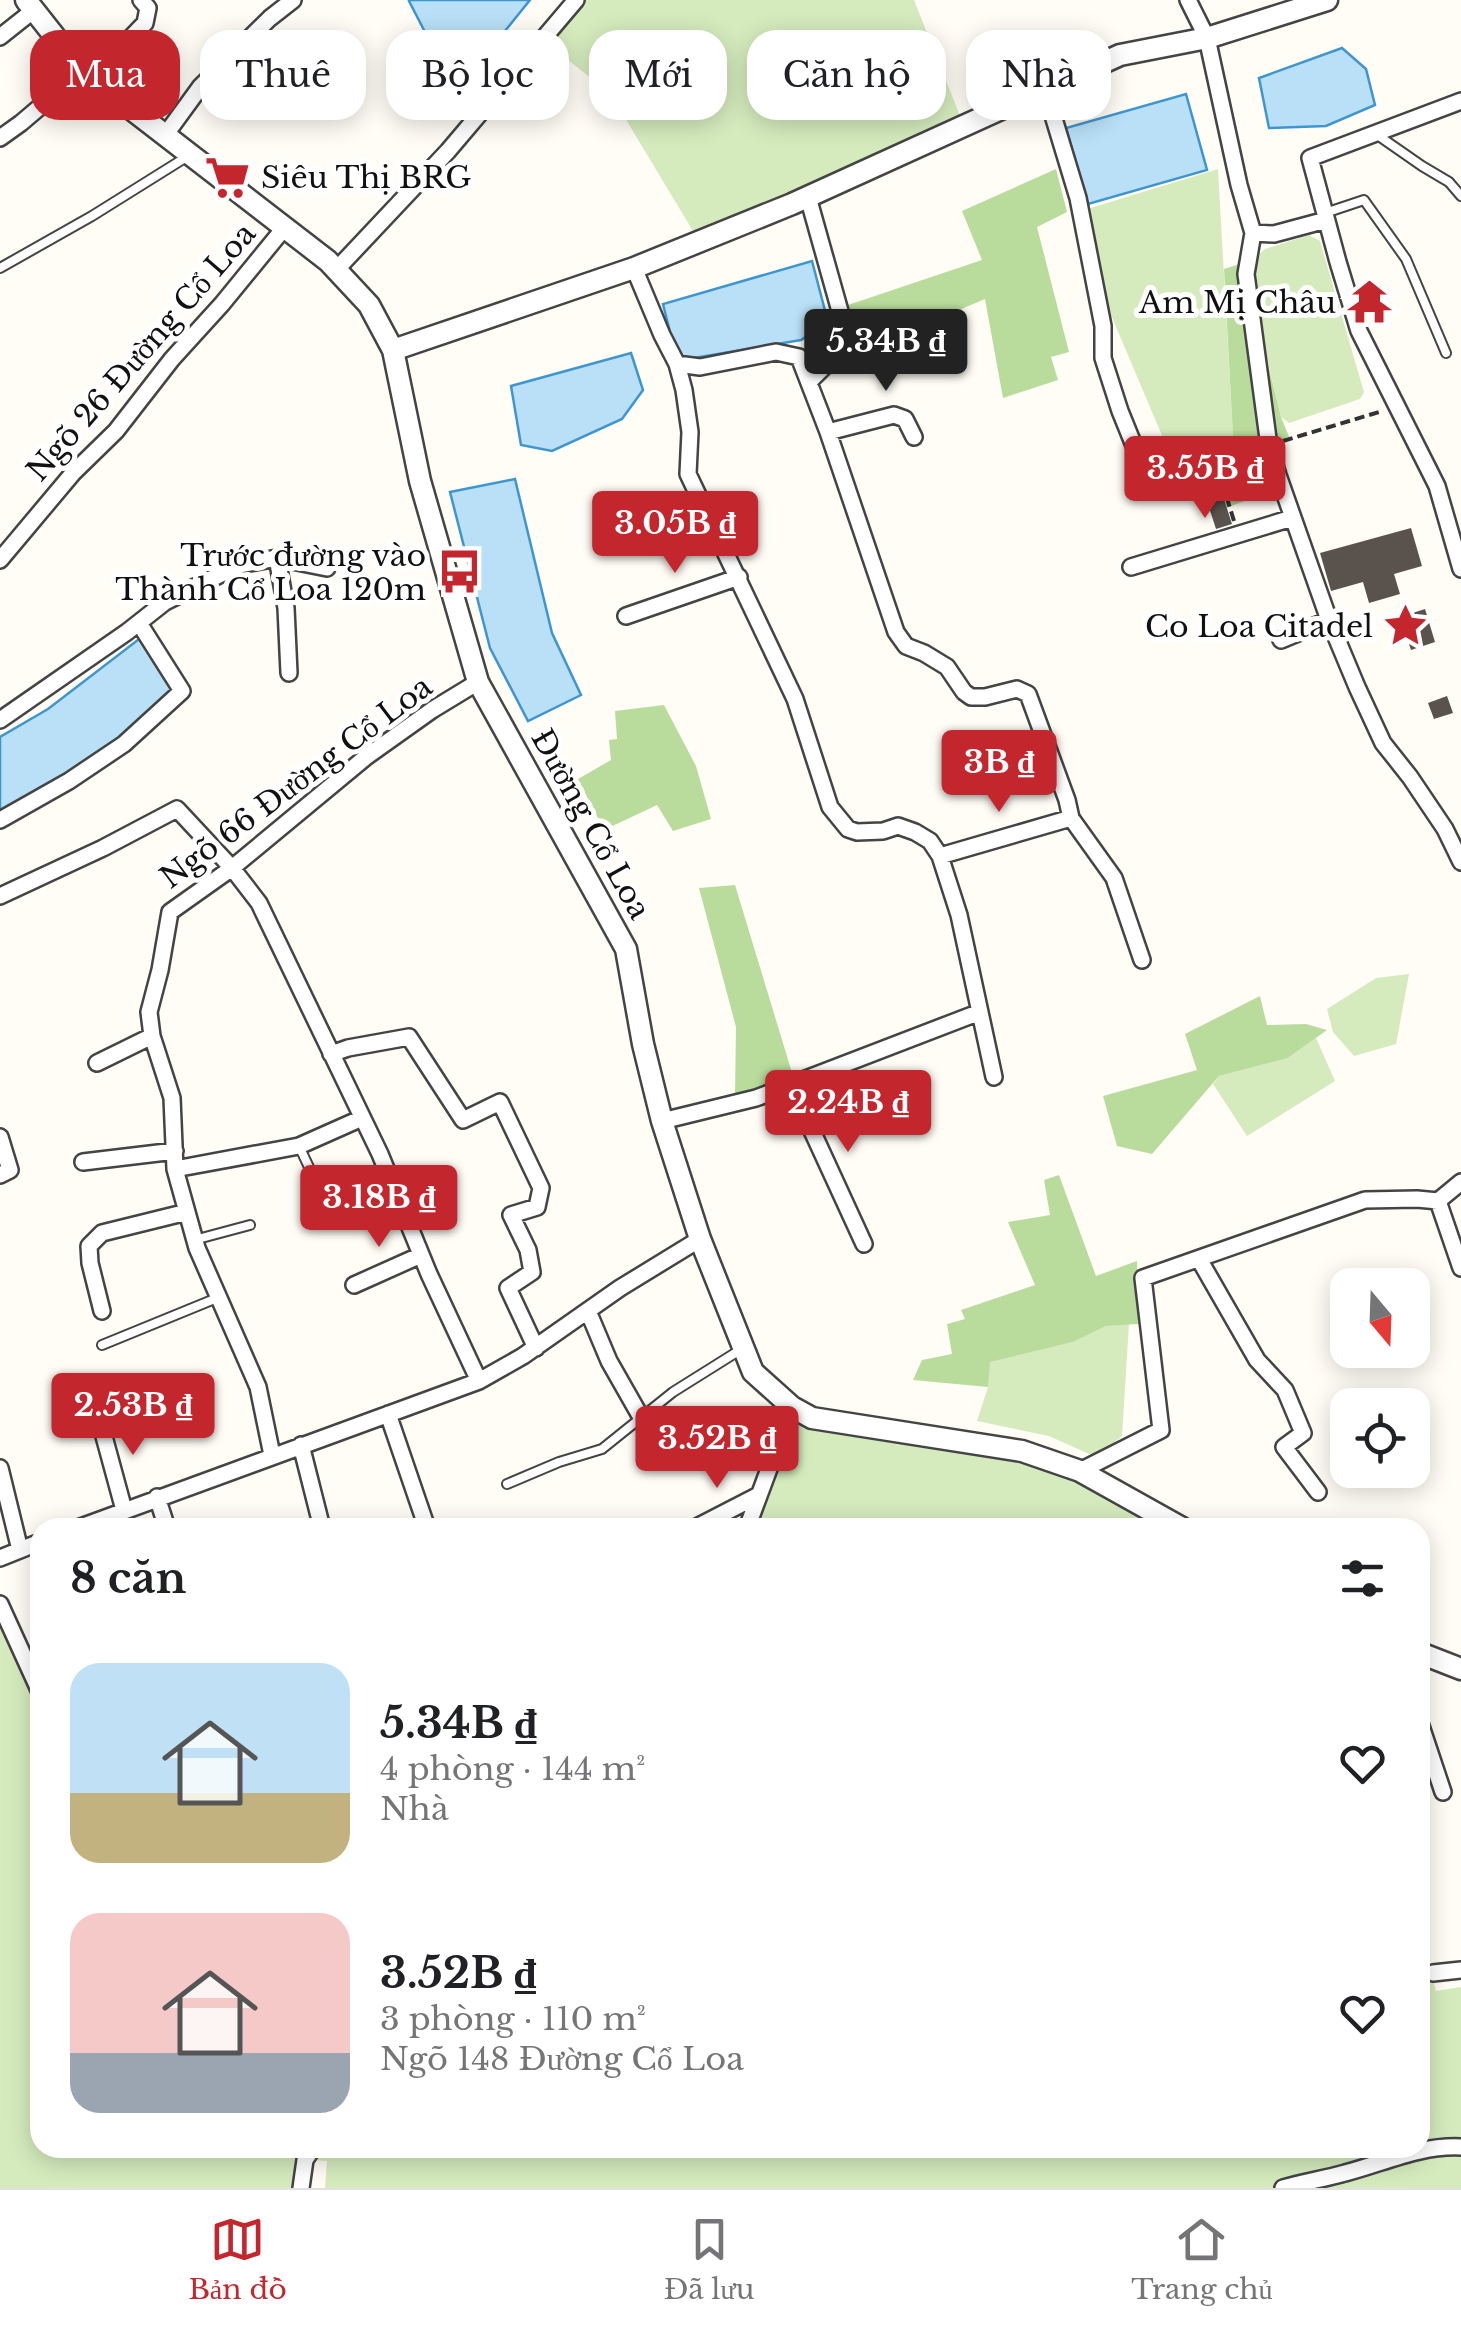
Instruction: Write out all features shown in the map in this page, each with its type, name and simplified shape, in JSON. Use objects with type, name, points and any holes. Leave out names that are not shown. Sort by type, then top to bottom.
[{"type":"street","points":[[137,30],[145,23],[148,8],[141,0]]},
{"type":"street","points":[[166,134],[201,86],[293,0]]},
{"type":"street","points":[[336,270],[448,151],[576,0]]},
{"type":"street","points":[[1188,0],[1207,38],[1239,186],[1254,233],[1246,274],[1269,446],[1278,475],[1357,688],[1384,742],[1445,829],[1461,862]]},
{"type":"street","points":[[1111,58],[1207,38],[1327,0]]},
{"type":"street","points":[[0,37],[29,4]]},
{"type":"street","name":"Đường Cổ Loa","points":[[29,4],[51,30]]},
{"type":"street","points":[[1461,101],[1310,158],[1360,331],[1437,486],[1461,568]]},
{"type":"street","points":[[0,138],[30,116]]},
{"type":"street","name":"Đường Cổ Loa","points":[[148,120],[328,260],[369,305],[394,350],[420,480],[478,682],[626,949],[662,1121],[700,1239],[753,1372],[792,1407],[812,1418],[1022,1451],[1080,1472],[1164,1518]]},
{"type":"street","points":[[394,350],[634,268],[808,197],[977,120]]},
{"type":"street","points":[[1054,120],[1080,212],[1103,326],[1103,358],[1150,486]]},
{"type":"street","points":[[808,197],[845,329],[844,341],[836,354],[810,381]]},
{"type":"street","points":[[1254,233],[1274,234],[1326,217]]},
{"type":"street","name":"Ngõ 26 Đường Cổ Loa","points":[[0,560],[73,472],[116,431],[285,227]]},
{"type":"street","points":[[634,268],[677,364],[684,390],[690,432],[688,474],[795,699],[830,807],[848,829],[867,832],[898,826],[930,841],[940,856],[959,915],[994,1078]]},
{"type":"street","points":[[677,364],[700,367],[776,352],[799,357],[896,632],[906,646],[947,666],[971,697],[1017,688],[1026,692],[1071,818],[1114,878],[1142,960]]},
{"type":"street","points":[[828,432],[894,415],[904,419],[914,437]]},
{"type":"street","points":[[1131,567],[1292,518]]},
{"type":"street","points":[[0,720],[164,602],[239,565],[277,558],[326,568]]},
{"type":"street","points":[[277,558],[286,608],[289,673]]},
{"type":"street","points":[[626,616],[739,578]]},
{"type":"street","points":[[1281,640],[1329,620]]},
{"type":"street","points":[[0,820],[124,744],[182,690],[138,623]]},
{"type":"street","name":"Ngõ 66 Đường Cổ Loa","points":[[272,1456],[258,1387],[194,1240],[175,1169],[172,1098],[149,1024],[150,1002],[170,912],[232,868],[366,757],[478,682]]},
{"type":"street","points":[[0,896],[177,809],[259,903],[380,1154],[479,1381]]},
{"type":"street","points":[[940,856],[1071,818]]},
{"type":"street","points":[[662,1121],[756,1098],[980,1012]]},
{"type":"street","points":[[97,1063],[152,1036]]},
{"type":"street","points":[[331,1054],[409,1037],[463,1120],[500,1102],[541,1188],[537,1207],[511,1215],[528,1250],[532,1272],[508,1288],[536,1348]]},
{"type":"street","points":[[791,1085],[864,1244]]},
{"type":"street","points":[[175,1169],[299,1146],[362,1118]]},
{"type":"street","points":[[0,1137],[10,1170],[0,1175]]},
{"type":"street","points":[[83,1162],[175,1151]]},
{"type":"street","points":[[1080,1472],[1161,1430],[1143,1278],[1365,1200],[1438,1201],[1461,1182]]},
{"type":"street","points":[[1438,1201],[1461,1268]]},
{"type":"street","points":[[102,1311],[89,1246],[102,1234],[187,1212]]},
{"type":"street","points":[[104,1518],[479,1381],[536,1348],[700,1239]]},
{"type":"street","points":[[354,1285],[421,1255]]},
{"type":"street","points":[[1199,1259],[1257,1360],[1285,1390],[1303,1433],[1284,1447],[1318,1492]]},
{"type":"street","points":[[588,1310],[609,1360],[642,1419]]},
{"type":"street","points":[[751,1518],[792,1407]]},
{"type":"street","points":[[388,1414],[424,1518]]},
{"type":"street","points":[[99,1418],[124,1510]]},
{"type":"street","points":[[301,1445],[319,1518]]},
{"type":"street","points":[[0,1468],[20,1550]]},
{"type":"street","points":[[714,1518],[759,1495]]},
{"type":"street","points":[[157,1497],[164,1518]]},
{"type":"street","points":[[0,1558],[30,1546]]},
{"type":"street","points":[[0,1604],[30,1670]]},
{"type":"street","points":[[1430,1657],[1461,1669]]},
{"type":"street","points":[[1430,1753],[1443,1792]]},
{"type":"street","points":[[1433,1973],[1461,1970]]},
{"type":"street","points":[[1430,2148],[1461,2146]]},
{"type":"street","points":[[301,2188],[306,2158]]},
{"type":"street","points":[[1283,2188],[1394,2158]]},
{"type":"lane","points":[[1376,133],[1449,182],[1461,196]]},
{"type":"lane","points":[[0,268],[192,154]]},
{"type":"lane","points":[[1326,217],[1364,200],[1406,259],[1446,353]]},
{"type":"lane","points":[[299,1146],[322,1197]]},
{"type":"lane","points":[[194,1240],[250,1225]]},
{"type":"lane","points":[[102,1346],[217,1298]]},
{"type":"lane","points":[[507,1484],[602,1449],[672,1392],[744,1348]]},
{"type":"path","points":[[1269,446],[1397,407]]},
{"type":"path","points":[[1236,528],[1226,492],[1278,475]]},
{"type":"green space","points":[[586,0],[914,0],[926,30],[747,30],[747,120],[946,120],[946,81],[964,126],[699,241],[626,120],[727,120],[727,30],[589,30],[589,77],[569,61],[569,30],[548,30],[566,9]]},
{"type":"green space","points":[[1056,169],[1067,212],[1037,227],[1069,352],[1051,357],[1058,380],[1003,398],[985,299],[864,350],[848,305],[982,260],[962,211]]},
{"type":"green space","points":[[1218,169],[1233,436],[1169,452],[1111,315],[1084,210]]},
{"type":"green space","points":[[1309,235],[1320,241],[1364,392],[1360,399],[1289,423],[1281,417],[1248,279],[1252,260],[1265,249]]},
{"type":"green space","points":[[1252,260],[1246,275],[1290,439],[1269,446],[1282,487],[1218,511],[1201,444],[1233,436],[1224,269]]},
{"type":"green space","points":[[664,705],[696,766],[711,819],[673,831],[657,805],[604,830],[578,779],[611,760],[609,740],[617,739],[615,711]]},
{"type":"green space","points":[[735,885],[793,1076],[735,1094],[736,1027],[699,888]]},
{"type":"green space","points":[[1409,974],[1396,1044],[1354,1056],[1333,1032],[1327,1009],[1376,978]]},
{"type":"green space","points":[[1260,996],[1267,1025],[1306,1024],[1327,1030],[1288,1058],[1219,1076],[1152,1154],[1117,1146],[1103,1096],[1197,1070],[1185,1034]]},
{"type":"green space","points":[[1316,1038],[1335,1081],[1247,1136],[1213,1084],[1219,1076],[1288,1058]]},
{"type":"green space","points":[[1059,1175],[1096,1276],[1137,1261],[1139,1324],[1106,1326],[1073,1342],[990,1362],[988,1387],[913,1380],[922,1360],[952,1354],[947,1324],[965,1319],[961,1310],[1035,1285],[1008,1222],[1050,1215],[1044,1180]]},
{"type":"green space","points":[[1129,1324],[1122,1436],[1096,1457],[1049,1436],[977,1421],[988,1387],[989,1362],[1073,1342],[1106,1326]]},
{"type":"green space","points":[[792,1407],[1022,1451],[1161,1518],[751,1518]]},
{"type":"green space","points":[[0,1625],[30,1687],[30,2158],[1430,2158],[1430,1968],[1436,1991],[1461,1987],[1461,2188],[325,2188],[327,2161],[306,2160],[301,2188],[0,2188]]},
{"type":"water","points":[[530,0],[506,30],[424,30],[409,1]]},
{"type":"water","points":[[1342,48],[1366,69],[1375,105],[1326,126],[1269,128],[1259,78]]},
{"type":"water","points":[[1186,94],[1207,170],[1088,204],[1066,128],[1111,120],[1111,115]]},
{"type":"water","points":[[812,261],[828,322],[801,340],[688,359],[675,352],[663,304]]},
{"type":"water","points":[[631,353],[643,390],[622,419],[552,451],[521,445],[511,386]]},
{"type":"water","points":[[515,479],[552,633],[581,695],[528,721],[490,648],[450,492]]},
{"type":"water","points":[[143,636],[174,689],[109,747],[59,783],[0,812],[0,737],[48,709]]},
{"type":"building","points":[[1221,490],[1232,524],[1216,529],[1205,495]]},
{"type":"building","points":[[1411,528],[1422,566],[1394,574],[1400,594],[1369,603],[1363,582],[1331,591],[1320,553]]},
{"type":"building","points":[[1425,609],[1435,642],[1411,650],[1400,617]]},
{"type":"building","points":[[1447,696],[1453,713],[1434,719],[1428,703]]},
{"type":"place","name":"Siêu Thị BRG","points":[[228,177]]},
{"type":"place","name":"Am Mị Châu","points":[[1369,302]]},
{"type":"place","name":"Trước đường vào Thành Cổ Loa 120m","points":[[459,572]]},
{"type":"place","name":"Co Loa Citadel","points":[[1406,626]]}]
